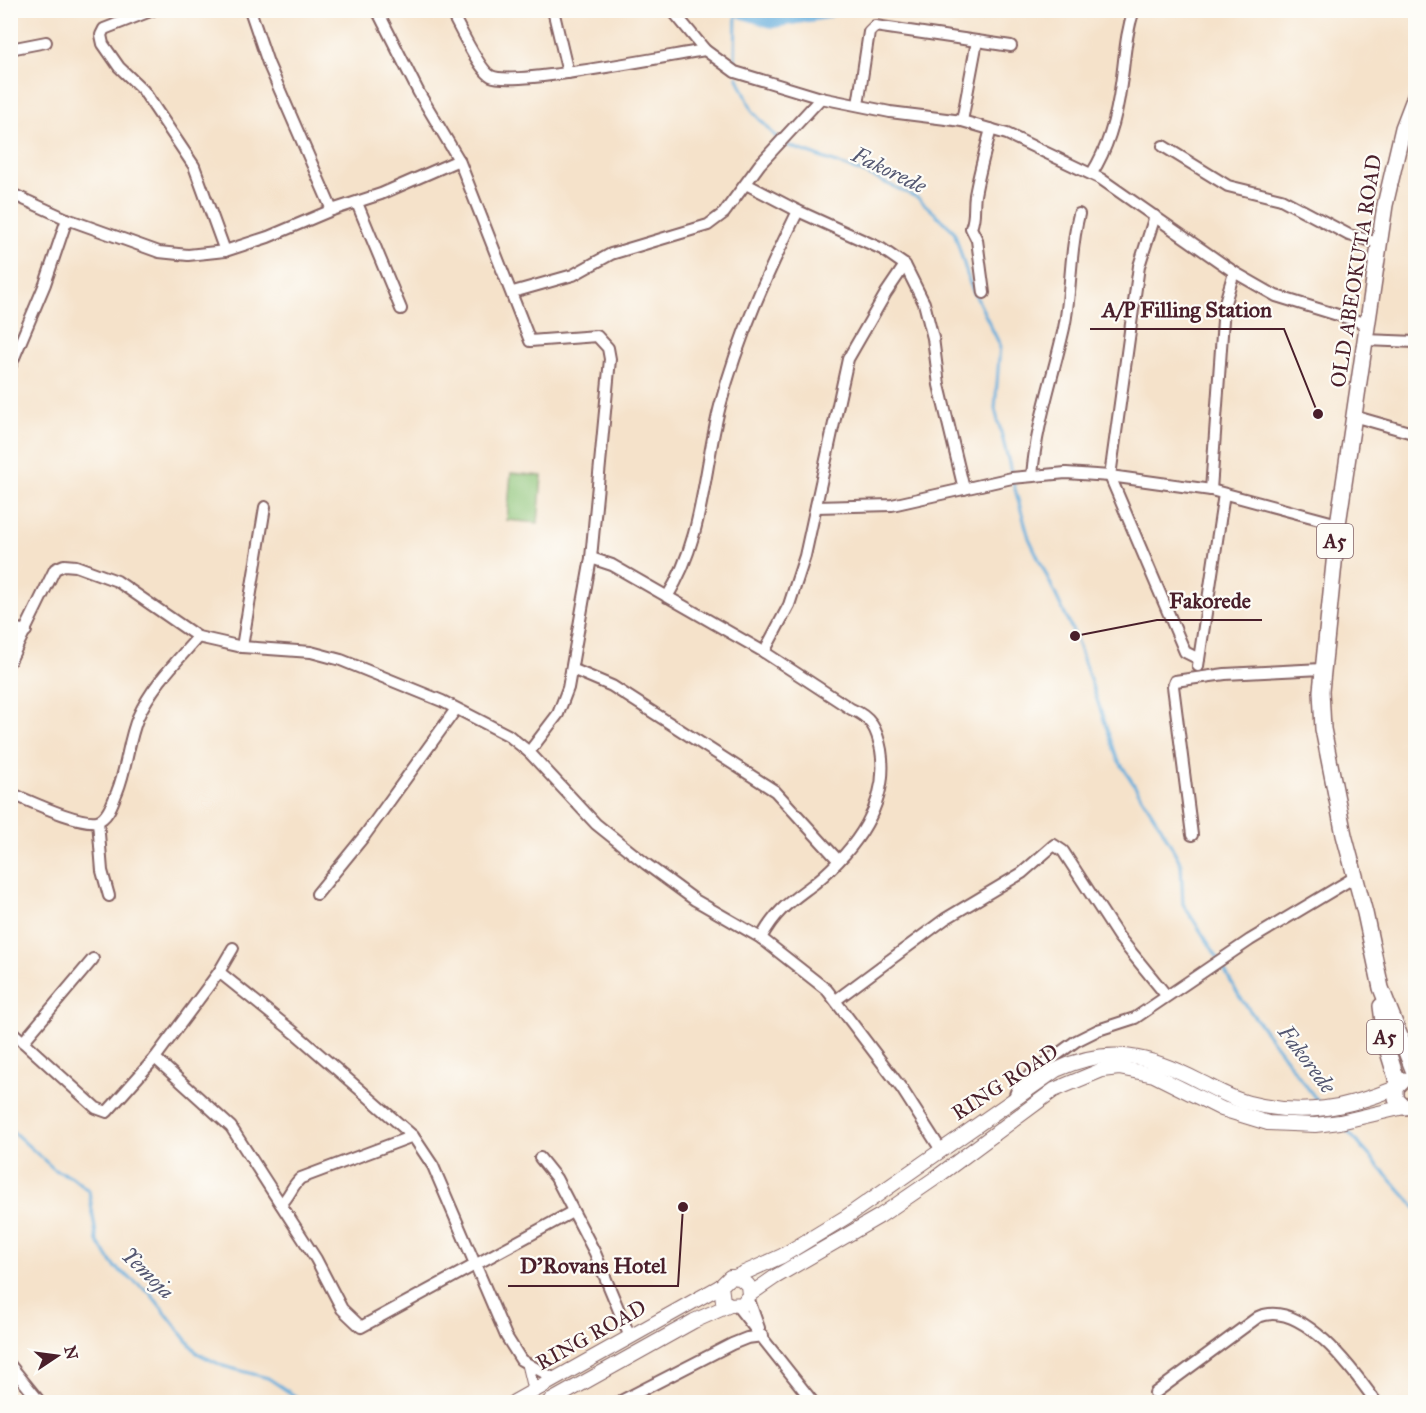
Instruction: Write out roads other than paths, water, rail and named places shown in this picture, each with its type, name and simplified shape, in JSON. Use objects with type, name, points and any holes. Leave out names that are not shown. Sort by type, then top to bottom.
[{"type":"highway","name":"OLD ABEOKUTA ROAD","points":[[1416,94],[1400,139],[1379,243],[1338,524],[1322,669],[1323,729],[1332,782],[1381,988],[1416,1079]]},
{"type":"highway","name":"OLD ABEOKUTA ROAD","points":[[1381,988],[1380,1013],[1397,1086],[1396,1099],[1411,1108]]},
{"type":"highway","points":[[1397,1086],[1405,1080],[1416,1079]]},
{"type":"main road","name":"RING ROAD","points":[[735,1276],[782,1256],[819,1234],[1056,1070],[1076,1061],[1113,1054],[1131,1055],[1168,1066],[1248,1103],[1299,1111],[1342,1106],[1397,1086]]},
{"type":"main road","name":"RING ROAD","points":[[549,1402],[694,1321],[741,1301],[934,1179],[1054,1090],[1102,1070],[1119,1068],[1154,1075],[1222,1109],[1268,1123],[1315,1125],[1411,1108]]},
{"type":"main road","points":[[735,1276],[748,1285],[741,1301],[721,1296],[721,1286],[726,1280],[735,1276]]},
{"type":"main road","name":"RING ROAD","points":[[514,1402],[721,1286]]},
{"type":"street","points":[[153,10],[104,29],[101,34],[103,44],[119,67],[143,90],[194,166],[225,251]]},
{"type":"street","points":[[250,10],[264,54],[332,210]]},
{"type":"street","points":[[377,10],[418,93],[459,160],[513,292],[530,341],[589,335],[597,336],[608,348],[610,376],[591,558],[572,669],[558,714],[529,752]]},
{"type":"street","points":[[450,10],[491,76],[506,78],[567,73],[705,50]]},
{"type":"street","points":[[553,10],[567,73]]},
{"type":"street","points":[[672,10],[705,50],[735,72],[821,98],[962,121],[991,129],[1092,173],[1234,272],[1288,301],[1367,324]]},
{"type":"street","points":[[1092,173],[1103,153],[1121,87],[1126,30],[1134,10]]},
{"type":"street","points":[[858,105],[871,28],[875,26],[1011,46]]},
{"type":"street","points":[[962,121],[977,41]]},
{"type":"street","points":[[10,49],[46,42]]},
{"type":"street","points":[[513,292],[573,275],[611,255],[708,225],[724,213],[760,164],[821,98]]},
{"type":"street","points":[[984,293],[977,240],[971,228],[976,217],[975,199],[991,129]]},
{"type":"street","points":[[1163,146],[1228,186],[1281,199],[1349,235],[1379,243]]},
{"type":"street","points":[[10,193],[67,219],[159,252],[188,255],[225,251],[268,237],[459,160]]},
{"type":"street","points":[[746,184],[798,211],[896,256],[905,265],[924,303],[930,326],[939,386],[964,489]]},
{"type":"street","points":[[357,203],[401,309]]},
{"type":"street","points":[[667,597],[692,546],[702,510],[720,406],[740,345],[772,263],[798,211]]},
{"type":"street","points":[[1032,476],[1038,429],[1070,292],[1071,249],[1079,214]]},
{"type":"street","points":[[1155,216],[1139,266],[1110,476],[1185,652],[1199,659]]},
{"type":"street","points":[[10,367],[45,284],[67,219]]},
{"type":"street","points":[[764,652],[789,605],[816,507],[848,359],[885,293],[905,265]]},
{"type":"street","points":[[1211,490],[1224,306],[1234,272]]},
{"type":"street","points":[[1365,340],[1416,342]]},
{"type":"street","points":[[1353,417],[1416,434]]},
{"type":"street","points":[[816,507],[892,505],[1032,476],[1066,473],[1110,476],[1211,490],[1338,524]]},
{"type":"street","points":[[1197,676],[1224,494]]},
{"type":"street","points":[[242,647],[265,507]]},
{"type":"street","points":[[591,558],[612,565],[764,652],[851,709],[864,714],[873,723],[879,737],[883,781],[880,799],[858,837],[814,883],[779,910],[761,938]]},
{"type":"street","points":[[10,661],[50,576],[55,569],[64,565],[76,566],[117,581],[198,637],[242,647],[311,652],[341,660],[456,709],[508,735],[529,752],[596,824],[695,900],[761,938],[800,966],[836,1000],[902,1089],[941,1150]]},
{"type":"street","points":[[10,627],[26,631]]},
{"type":"street","points":[[10,793],[53,811],[98,821],[105,817],[118,788],[127,751],[146,701],[198,637]]},
{"type":"street","points":[[572,669],[612,686],[775,791],[838,860]]},
{"type":"street","points":[[1192,835],[1173,686],[1178,679],[1322,669]]},
{"type":"street","points":[[317,894],[364,835],[456,709]]},
{"type":"street","points":[[98,821],[100,862],[109,896]]},
{"type":"street","points":[[836,1000],[870,972],[945,919],[1022,873],[1054,845],[1063,851],[1144,971],[1166,995]]},
{"type":"street","points":[[1013,1101],[1018,1086],[1076,1041],[1098,1030],[1135,1018],[1259,934],[1355,877]]},
{"type":"street","points":[[10,1030],[101,1112],[107,1112],[155,1058],[219,972],[233,948]]},
{"type":"street","points":[[23,1042],[93,959]]},
{"type":"street","points":[[219,972],[295,1033],[413,1136],[434,1166],[506,1336],[528,1366],[534,1391]]},
{"type":"street","points":[[155,1058],[190,1087],[231,1127],[316,1259],[342,1309],[361,1327],[572,1212]]},
{"type":"street","points":[[281,1204],[291,1196],[296,1182],[302,1178],[413,1136]]},
{"type":"street","points":[[540,1158],[556,1178],[607,1277],[630,1337]]},
{"type":"street","points":[[741,1301],[763,1336],[813,1402]]},
{"type":"street","points":[[1155,1393],[1258,1317],[1279,1313],[1300,1320],[1341,1359],[1376,1402]]},
{"type":"street","points":[[619,1402],[732,1344],[747,1338],[763,1336]]},
{"type":"street","points":[[10,1365],[40,1402]]},
{"type":"street","points":[[528,1366],[555,1379]]},
{"type":"waterway","name":"Fakorede","points":[[735,67],[736,10]]},
{"type":"waterway","points":[[744,10],[772,19],[826,10]]},
{"type":"waterway","name":"Fakorede","points":[[737,76],[753,112],[779,140]]},
{"type":"waterway","name":"Fakorede","points":[[784,144],[864,173],[918,198],[954,231],[970,284],[1000,345],[995,409],[1012,475]]},
{"type":"waterway","name":"Fakorede","points":[[1013,482],[1029,538],[1075,636],[1117,758],[1161,827],[1181,864],[1183,904],[1218,958]]},
{"type":"waterway","name":"Fakorede","points":[[1221,964],[1239,996],[1319,1103]]},
{"type":"waterway","name":"Fakorede","points":[[1343,1126],[1416,1208]]},
{"type":"waterway","name":"Yemoja","points":[[10,1129],[55,1170],[72,1177],[89,1191],[97,1241],[115,1267],[150,1293],[197,1353],[223,1366],[268,1378],[304,1402]]},
{"type":"place","name":"A/P Filling Station","points":[[1318,414]]},
{"type":"place","name":"Fakorede","points":[[1075,636]]},
{"type":"place","name":"D'Rovans Hotel","points":[[683,1207]]}]
